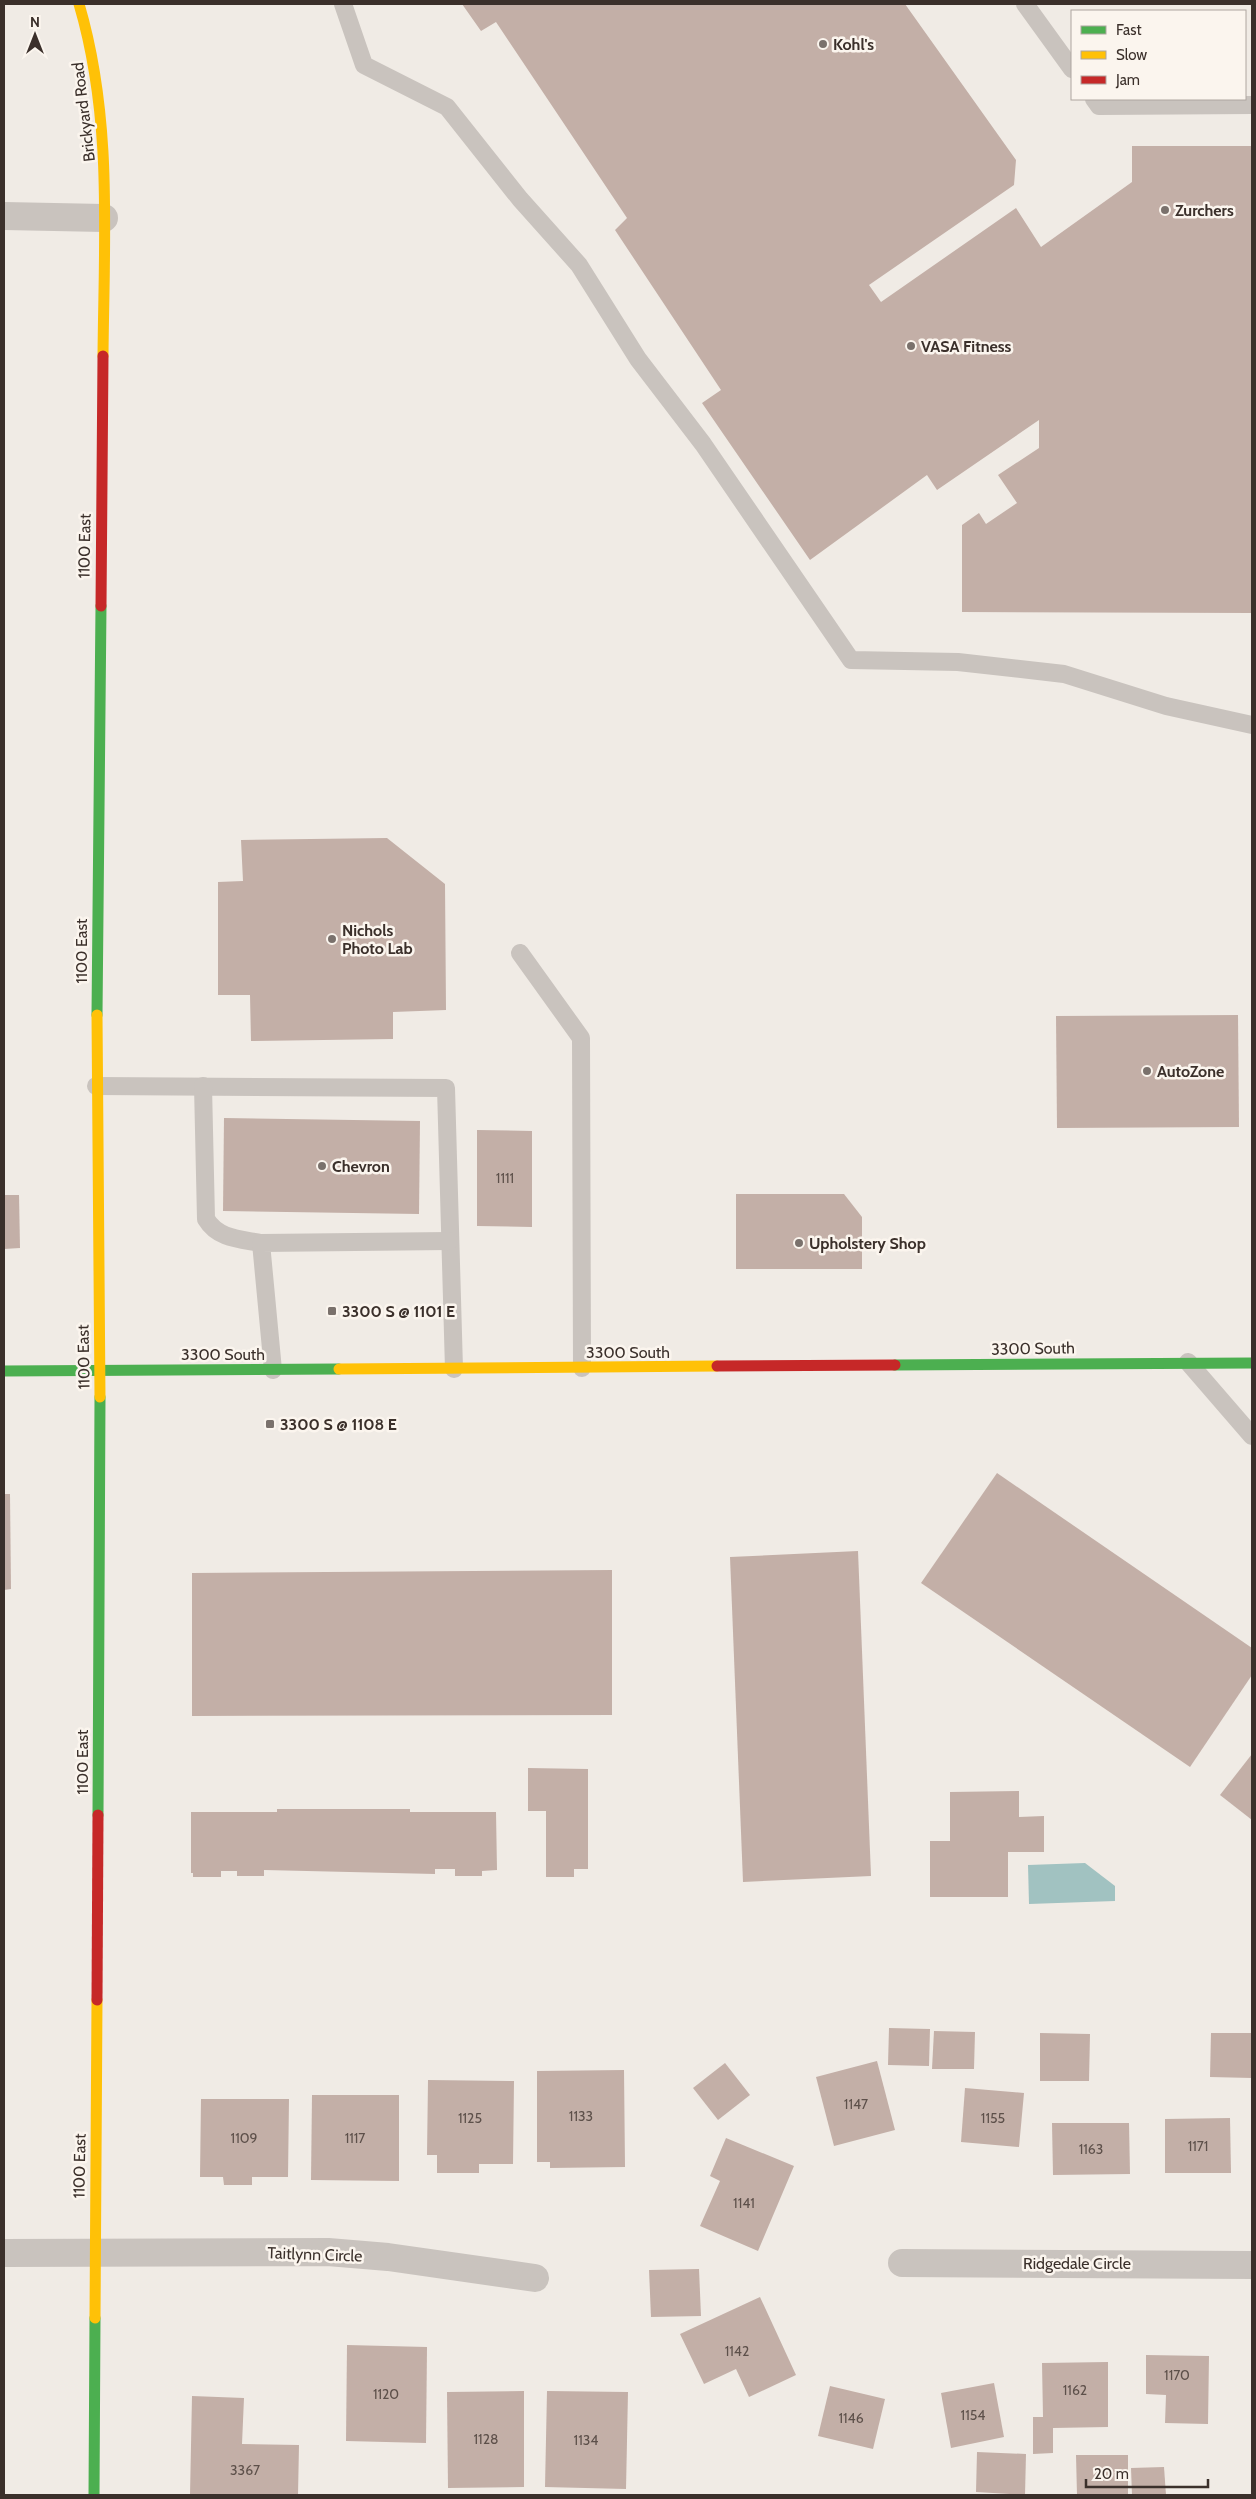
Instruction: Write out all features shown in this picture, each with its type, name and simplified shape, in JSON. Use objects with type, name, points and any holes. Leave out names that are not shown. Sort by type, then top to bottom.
[{"type":"street","name":"Brickyard Road","points":[[79,4],[88,33],[100,92],[106,154],[104,218]]},
{"type":"street","points":[[4,216],[104,218]]},
{"type":"street","name":"1100 East","points":[[94,2495],[94,2254],[98,1953],[99,1370],[96,1086],[104,218]]},
{"type":"street","name":"3300 South","points":[[4,1371],[1252,1363]]},
{"type":"street","name":"Taitlynn Circle","points":[[4,2253],[328,2252],[414,2260],[535,2278]]},
{"type":"street","name":"Ridgedale Circle","points":[[902,2263],[1252,2266]]},
{"type":"lane","points":[[343,4],[364,65],[447,107],[520,199],[579,265],[638,359],[708,452],[851,660],[958,662],[1064,674],[1166,706],[1252,725]]},
{"type":"lane","points":[[1025,4],[1071,68]]},
{"type":"lane","points":[[1095,100],[1100,106],[1252,105]]},
{"type":"lane","points":[[520,953],[581,1038],[582,1368]]},
{"type":"lane","points":[[96,1086],[446,1088],[454,1369]]},
{"type":"lane","points":[[203,1086],[206,1219],[212,1230],[227,1237],[261,1243],[449,1241]]},
{"type":"lane","points":[[261,1243],[273,1370]]},
{"type":"lane","points":[[1188,1362],[1252,1436]]},
{"type":"water","points":[[1085,1863],[1115,1886],[1115,1901],[1029,1904],[1028,1865]]},
{"type":"building","points":[[462,4],[905,4],[1016,160],[1014,185],[869,285],[881,302],[1016,208],[1041,247],[1132,182],[1132,146],[1252,146],[1252,613],[962,612],[962,525],[979,513],[986,524],[1017,503],[998,475],[1039,448],[1039,420],[937,490],[927,475],[810,560],[702,403],[721,390],[615,230],[627,218],[496,22],[481,31]]},
{"type":"building","name":"Nichols Photo Lab","points":[[387,838],[445,884],[446,1010],[393,1012],[393,1039],[251,1041],[250,995],[218,995],[218,882],[243,881],[241,840]]},
{"type":"building","name":"AutoZone","points":[[1238,1015],[1239,1127],[1057,1128],[1056,1016]]},
{"type":"building","name":"Chevron","points":[[224,1118],[420,1121],[419,1214],[223,1211]]},
{"type":"building","points":[[477,1130],[532,1131],[532,1227],[477,1226]]},
{"type":"building","name":"Upholstery Shop","points":[[736,1194],[844,1194],[862,1217],[862,1269],[736,1269]]},
{"type":"building","points":[[4,1195],[19,1195],[20,1248],[4,1249]]},
{"type":"building","points":[[997,1473],[1252,1648],[1252,1675],[1190,1767],[921,1583]]},
{"type":"building","points":[[4,1494],[10,1494],[11,1589],[4,1590]]},
{"type":"building","points":[[858,1551],[871,1876],[743,1882],[730,1557]]},
{"type":"building","points":[[612,1570],[612,1715],[192,1716],[192,1573]]},
{"type":"building","points":[[1252,1754],[1252,1820],[1220,1795]]},
{"type":"building","points":[[528,1768],[588,1769],[588,1869],[574,1869],[574,1877],[546,1877],[546,1811],[528,1811]]},
{"type":"building","points":[[1019,1791],[1019,1817],[1044,1816],[1044,1852],[1008,1852],[1008,1897],[930,1897],[930,1841],[950,1841],[950,1792]]},
{"type":"building","points":[[277,1809],[410,1809],[410,1812],[496,1812],[497,1870],[482,1871],[482,1876],[455,1876],[455,1869],[435,1869],[435,1874],[264,1870],[264,1876],[237,1876],[237,1871],[221,1871],[221,1877],[193,1877],[193,1873],[191,1873],[191,1812],[277,1812]]},
{"type":"building","points":[[889,2028],[930,2029],[929,2066],[888,2065]]},
{"type":"building","points":[[934,2031],[975,2032],[974,2069],[932,2069]]},
{"type":"building","points":[[1040,2033],[1090,2034],[1089,2081],[1040,2081]]},
{"type":"building","points":[[1211,2033],[1252,2033],[1252,2078],[1210,2077]]},
{"type":"building","points":[[877,2061],[895,2130],[834,2146],[816,2077]]},
{"type":"building","points":[[725,2063],[750,2095],[718,2120],[693,2088]]},
{"type":"building","points":[[624,2070],[625,2167],[550,2168],[550,2162],[537,2162],[537,2071]]},
{"type":"building","points":[[428,2080],[514,2081],[513,2164],[479,2164],[479,2173],[437,2173],[437,2155],[427,2155]]},
{"type":"building","points":[[965,2088],[1024,2093],[1019,2147],[961,2142]]},
{"type":"building","points":[[312,2095],[399,2095],[399,2181],[311,2180]]},
{"type":"building","points":[[201,2099],[289,2099],[288,2177],[252,2177],[252,2185],[224,2185],[223,2177],[200,2177]]},
{"type":"building","points":[[1230,2118],[1231,2173],[1165,2173],[1165,2119]]},
{"type":"building","points":[[1052,2123],[1129,2123],[1130,2174],[1053,2175]]},
{"type":"building","points":[[726,2138],[794,2166],[758,2251],[700,2226],[720,2181],[710,2176]]},
{"type":"building","points":[[699,2269],[701,2316],[651,2317],[649,2270]]},
{"type":"building","points":[[760,2297],[796,2375],[749,2397],[736,2369],[704,2384],[680,2334]]},
{"type":"building","points":[[347,2345],[427,2347],[426,2443],[346,2441]]},
{"type":"building","points":[[1146,2355],[1209,2356],[1208,2424],[1165,2423],[1166,2395],[1146,2394]]},
{"type":"building","points":[[1108,2362],[1108,2427],[1053,2428],[1053,2453],[1033,2454],[1033,2417],[1043,2417],[1042,2363]]},
{"type":"building","points":[[994,2383],[1004,2437],[951,2448],[941,2393]]},
{"type":"building","points":[[830,2386],[885,2399],[873,2449],[818,2436]]},
{"type":"building","points":[[524,2391],[524,2487],[448,2488],[447,2392]]},
{"type":"building","points":[[547,2391],[628,2392],[626,2489],[545,2487]]},
{"type":"building","points":[[192,2396],[244,2398],[242,2444],[299,2445],[298,2495],[190,2495]]},
{"type":"building","points":[[977,2452],[1026,2454],[1025,2495],[976,2492]]},
{"type":"building","points":[[1076,2455],[1128,2455],[1128,2495],[1077,2495]]},
{"type":"building","points":[[1164,2467],[1166,2495],[1132,2495],[1131,2468]]},
{"type":"traffic: fast","points":[[97,1015],[101,606]]},
{"type":"traffic: fast","points":[[895,1365],[1252,1363]]},
{"type":"traffic: fast","points":[[4,1371],[339,1369]]},
{"type":"traffic: fast","points":[[98,1815],[100,1397]]},
{"type":"traffic: fast","points":[[94,2495],[95,2318]]},
{"type":"traffic: slow","points":[[79,4],[90,47],[102,135],[105,223],[103,356]]},
{"type":"traffic: slow","points":[[97,1015],[100,1397]]},
{"type":"traffic: slow","points":[[339,1369],[717,1366]]},
{"type":"traffic: slow","points":[[95,2318],[97,2000]]},
{"type":"traffic: jam","points":[[101,606],[103,356]]},
{"type":"traffic: jam","points":[[717,1366],[895,1365]]},
{"type":"traffic: jam","points":[[97,2000],[98,1815]]},
{"type":"place","name":"Kohl's","points":[[823,44]]},
{"type":"place","name":"Zurchers","points":[[1165,210]]},
{"type":"place","name":"VASA Fitness","points":[[911,346]]},
{"type":"place","name":"Nichols Photo Lab","points":[[332,939]]},
{"type":"place","name":"AutoZone","points":[[1147,1071]]},
{"type":"place","name":"Chevron","points":[[322,1166]]},
{"type":"place","name":"Upholstery Shop","points":[[799,1243]]},
{"type":"place","name":"3300 S @ 1101 E","points":[[332,1311]]},
{"type":"place","name":"3300 S @ 1108 E","points":[[270,1424]]}]
